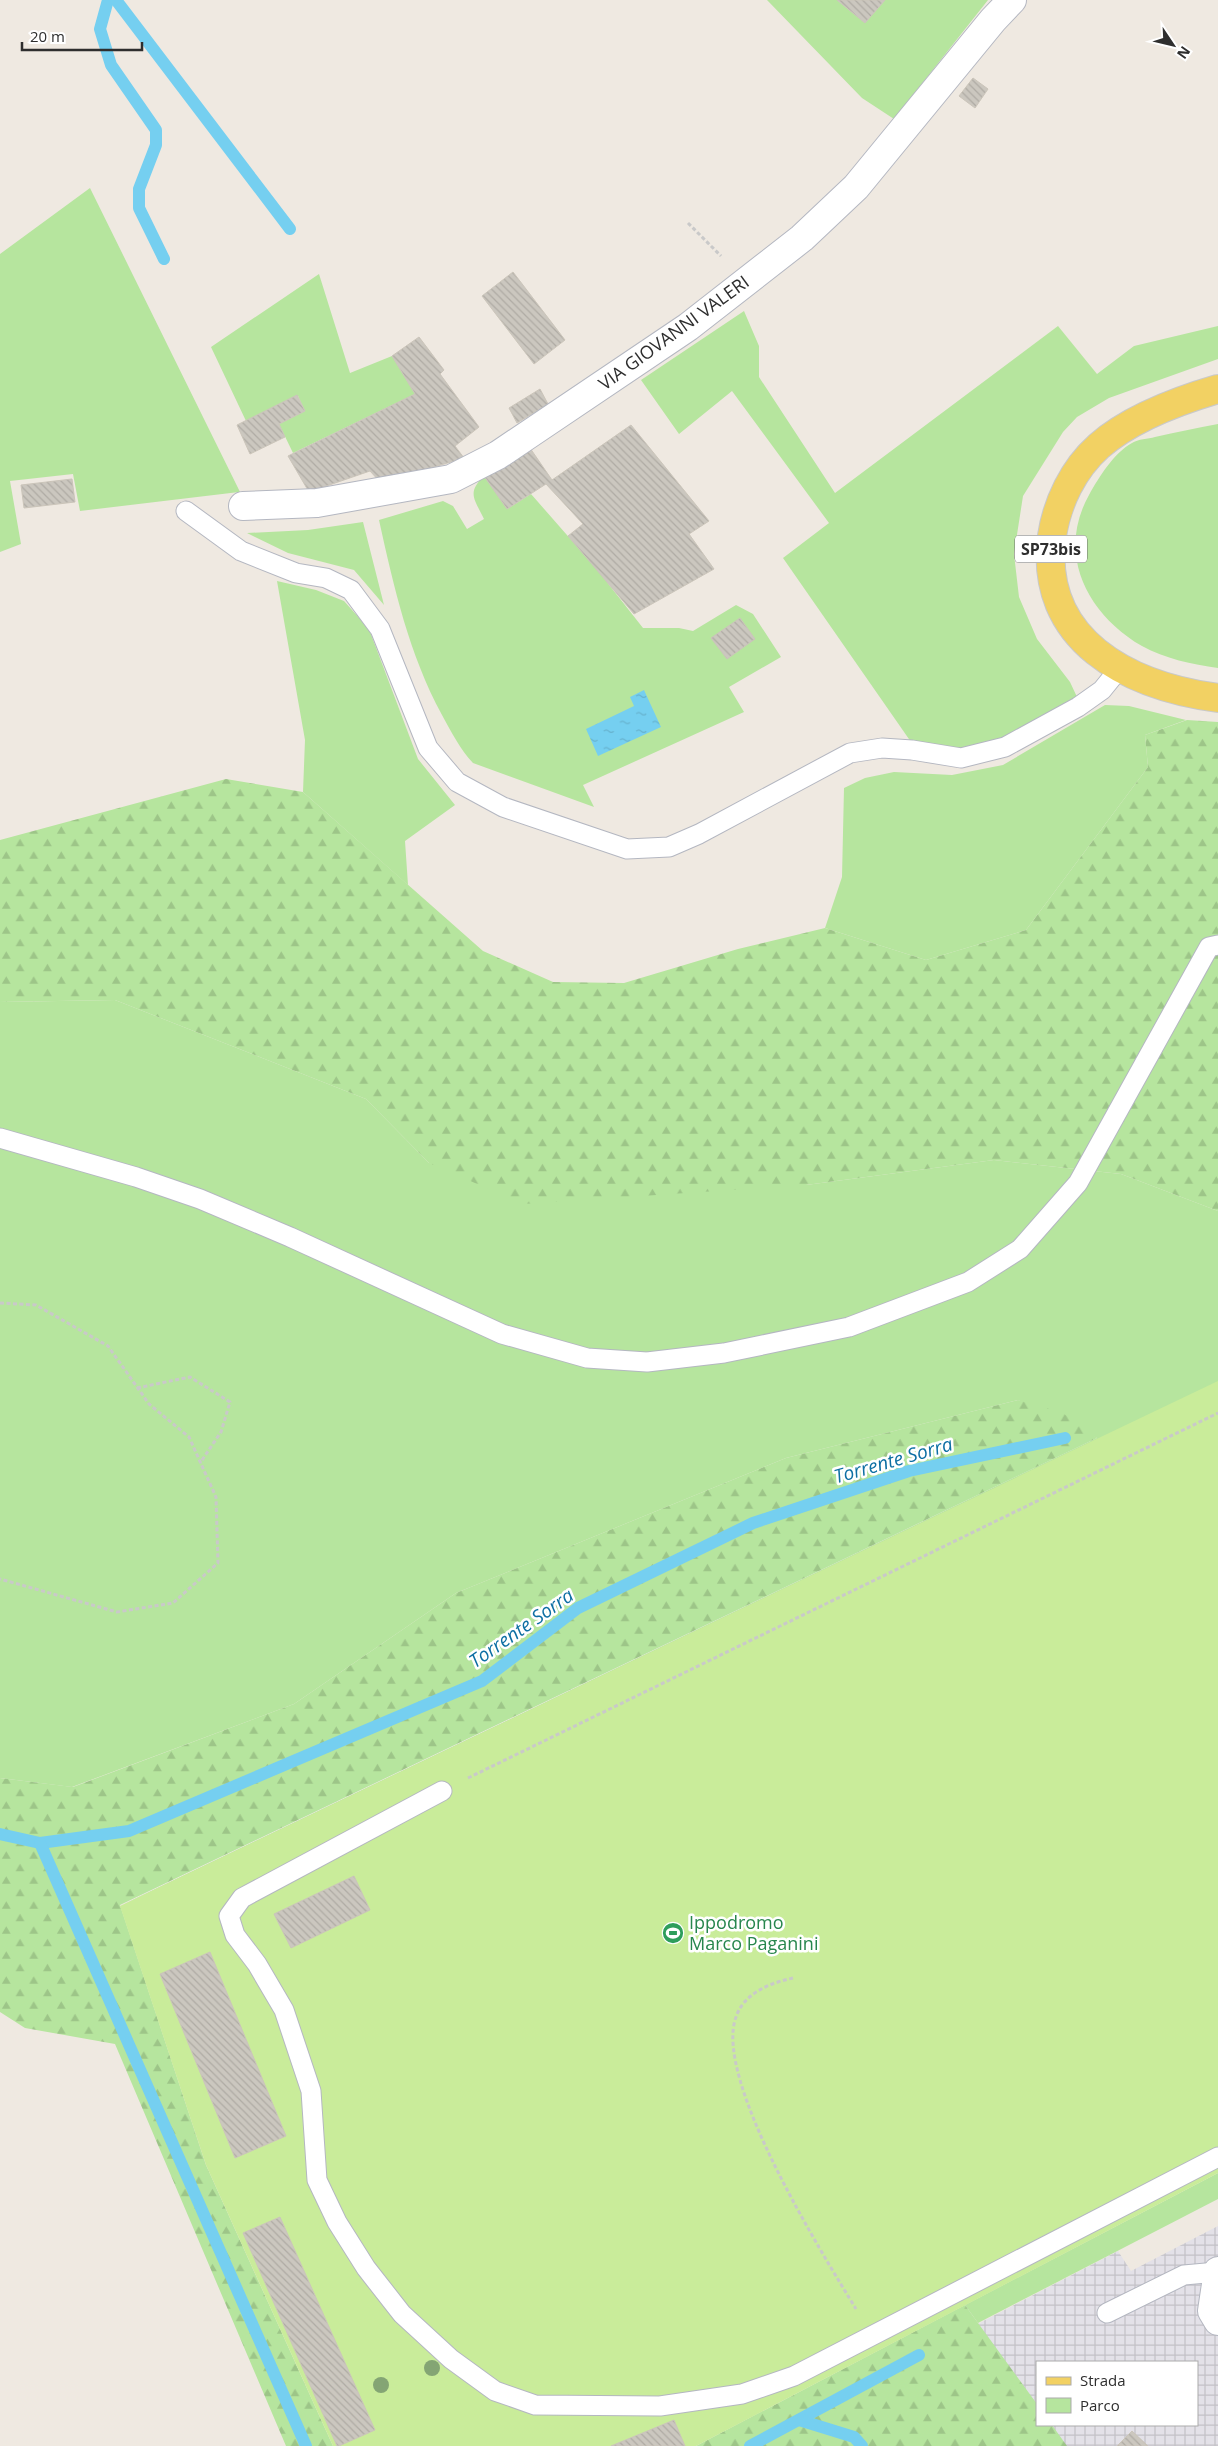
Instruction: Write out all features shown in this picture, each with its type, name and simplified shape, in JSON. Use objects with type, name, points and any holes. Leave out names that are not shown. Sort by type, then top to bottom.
[{"type":"main road","name":"SP73bis","points":[[1218,389],[1144,417],[1109,438],[1098,447],[1078,471],[1055,517],[1050,552],[1051,571],[1058,602],[1082,638],[1119,669],[1165,687],[1218,698]]},
{"type":"street","name":"VIA GIOVANNI VALERI","points":[[243,506],[317,503],[451,480],[513,445],[688,327],[802,238],[856,187],[993,20],[1012,0]]},
{"type":"street","points":[[1217,2272],[1212,2311],[1218,2321]]},
{"type":"lane","points":[[186,511],[241,551],[296,573],[326,578],[351,590],[380,629],[428,748],[457,782],[503,807],[627,849],[669,847],[700,834],[850,753],[882,748],[912,750],[961,758],[1005,746],[1078,707],[1102,690],[1119,669]]},
{"type":"lane","points":[[0,1138],[136,1177],[200,1199],[290,1237],[502,1334],[587,1358],[647,1362],[724,1353],[849,1327],[968,1282],[1020,1249],[1078,1183],[1209,947],[1218,945]]},
{"type":"lane","points":[[442,1791],[242,1898],[229,1916],[235,1935],[257,1964],[284,2010],[311,2091],[317,2180],[337,2222],[372,2276],[402,2314],[451,2359],[495,2391],[535,2405],[660,2406],[742,2394],[794,2376],[1218,2157]]},
{"type":"lane","points":[[1107,2313],[1184,2275],[1217,2272]]},
{"type":"path","points":[[688,223],[746,282]]},
{"type":"path","points":[[0,1303],[36,1305],[108,1346],[149,1404],[189,1437],[216,1497],[218,1563],[173,1603],[117,1612],[0,1580]]},
{"type":"path","points":[[137,1388],[190,1377],[230,1402],[221,1432],[200,1463]]},
{"type":"path","points":[[442,1791],[1218,1413]]},
{"type":"path","points":[[792,1978],[771,1982],[752,1994],[736,2016],[731,2043],[740,2082],[773,2161],[802,2219],[856,2310],[870,2338]]},
{"type":"shaded area","points":[[1218,2226],[1218,2446],[1044,2446],[968,2329],[1118,2251],[1131,2271]]},
{"type":"green space","points":[[767,0],[837,0],[865,23],[885,0],[988,0],[894,119],[862,98]]},
{"type":"green space","points":[[90,188],[241,494],[239,492],[80,511],[73,474],[10,481],[21,544],[0,552],[0,254]]},
{"type":"green space","points":[[319,274],[350,373],[392,356],[415,394],[293,453],[279,424],[305,411],[298,396],[246,421],[211,347]]},
{"type":"green space","points":[[744,311],[759,346],[759,377],[835,493],[1058,326],[1097,374],[1134,346],[1218,326],[1218,359],[1109,398],[1077,417],[1063,432],[1023,496],[1014,554],[1019,597],[1037,639],[1070,682],[1077,697],[994,742],[966,749],[911,742],[783,558],[829,523],[732,391],[679,434],[641,380]]},
{"type":"green space","points":[[1218,424],[1218,668],[1169,658],[1142,646],[1123,633],[1092,600],[1082,581],[1077,560],[1076,539],[1080,517],[1089,495],[1108,466],[1125,447],[1140,440]]},
{"type":"green space","points":[[484,476],[507,509],[531,494],[595,567],[643,628],[679,628],[693,631],[736,605],[753,614],[781,657],[729,687],[744,712],[583,785],[594,807],[473,763],[449,728],[420,668],[397,595],[379,520],[443,501],[453,506],[467,529],[484,519],[475,502],[474,492],[478,482]]},
{"type":"green space","points":[[363,522],[384,605],[354,570],[288,553],[247,533],[308,530]]},
{"type":"green space","points":[[277,581],[316,590],[344,601],[369,629],[418,759],[455,805],[405,841],[408,885],[303,792],[305,740]]},
{"type":"green space","points":[[1105,705],[1129,706],[1186,720],[1145,735],[1148,767],[1026,930],[926,960],[825,928],[842,877],[844,788],[865,778],[894,772],[952,775],[1003,765]]},
{"type":"green space","points":[[1187,720],[1218,722],[1218,1211],[1121,1174],[994,1160],[806,1185],[523,1204],[429,1163],[366,1099],[115,1000],[0,1002],[0,840],[226,779],[303,792],[483,951],[553,982],[624,983],[738,949],[825,928],[926,960],[1026,930],[1148,767],[1145,735]]},
{"type":"green space","points":[[115,1000],[366,1099],[429,1163],[806,1185],[994,1160],[1121,1174],[1218,1211],[1218,1404],[120,1906],[1097,1438],[1018,1400],[786,1458],[456,1593],[294,1704],[72,1787],[0,1778],[0,1002]]},
{"type":"green space","name":"Ippodromo Marco Paganini","points":[[1218,1381],[1218,2173],[696,2446],[333,2446],[206,2165],[120,1906]]},
{"type":"green space","points":[[1018,1400],[1063,1413],[1097,1438],[120,1905],[206,2165],[333,2446],[286,2446],[115,2044],[25,2028],[0,2012],[0,1778],[73,1787],[294,1704],[456,1593],[786,1458]]},
{"type":"green space","points":[[1218,2173],[1218,2199],[978,2323],[965,2305]]},
{"type":"green space","points":[[965,2305],[1036,2403],[1036,2426],[1053,2426],[1067,2446],[696,2446]]},
{"type":"water","points":[[644,690],[661,727],[598,756],[586,729],[634,706],[630,697]]},
{"type":"building","points":[[837,0],[885,0],[865,23]]},
{"type":"building","points":[[973,78],[988,89],[975,108],[959,96]]},
{"type":"building","points":[[513,272],[565,340],[534,364],[482,296]]},
{"type":"building","points":[[419,337],[444,370],[440,374],[479,427],[455,446],[464,458],[381,483],[370,471],[309,492],[288,456],[415,394],[392,356]]},
{"type":"building","points":[[540,389],[548,404],[517,423],[509,408]]},
{"type":"building","points":[[297,395],[305,411],[279,424],[285,437],[250,454],[237,425]]},
{"type":"building","points":[[631,425],[709,521],[689,534],[714,569],[634,614],[568,536],[583,524],[546,484],[507,509],[484,476],[530,448],[552,480]]},
{"type":"building","points":[[72,479],[75,502],[24,508],[21,485]]},
{"type":"building","points":[[740,618],[755,639],[727,659],[711,638]]},
{"type":"building","points":[[354,1876],[370,1910],[291,1948],[274,1914]]},
{"type":"building","points":[[210,1952],[286,2136],[235,2158],[160,1974]]},
{"type":"building","points":[[280,2217],[375,2430],[339,2446],[337,2446],[243,2233]]},
{"type":"building","points":[[674,2420],[685,2446],[611,2446]]},
{"type":"building","points":[[1132,2431],[1148,2446],[1117,2446]]},
{"type":"waterway","points":[[108,0],[100,29],[111,65],[156,130],[156,145],[139,189],[139,208],[164,259]]},
{"type":"waterway","points":[[116,0],[290,229]]},
{"type":"waterway","name":"Torrente Sorra","points":[[0,1834],[40,1843],[129,1831],[482,1681],[578,1608],[753,1523],[909,1471],[1065,1438]]},
{"type":"waterway","points":[[40,1843],[306,2446]]},
{"type":"waterway","points":[[750,2446],[919,2355]]},
{"type":"waterway","points":[[799,2420],[854,2437],[862,2446]]},
{"type":"place","name":"Ippodromo Marco Paganini","points":[[673,1933]]}]
